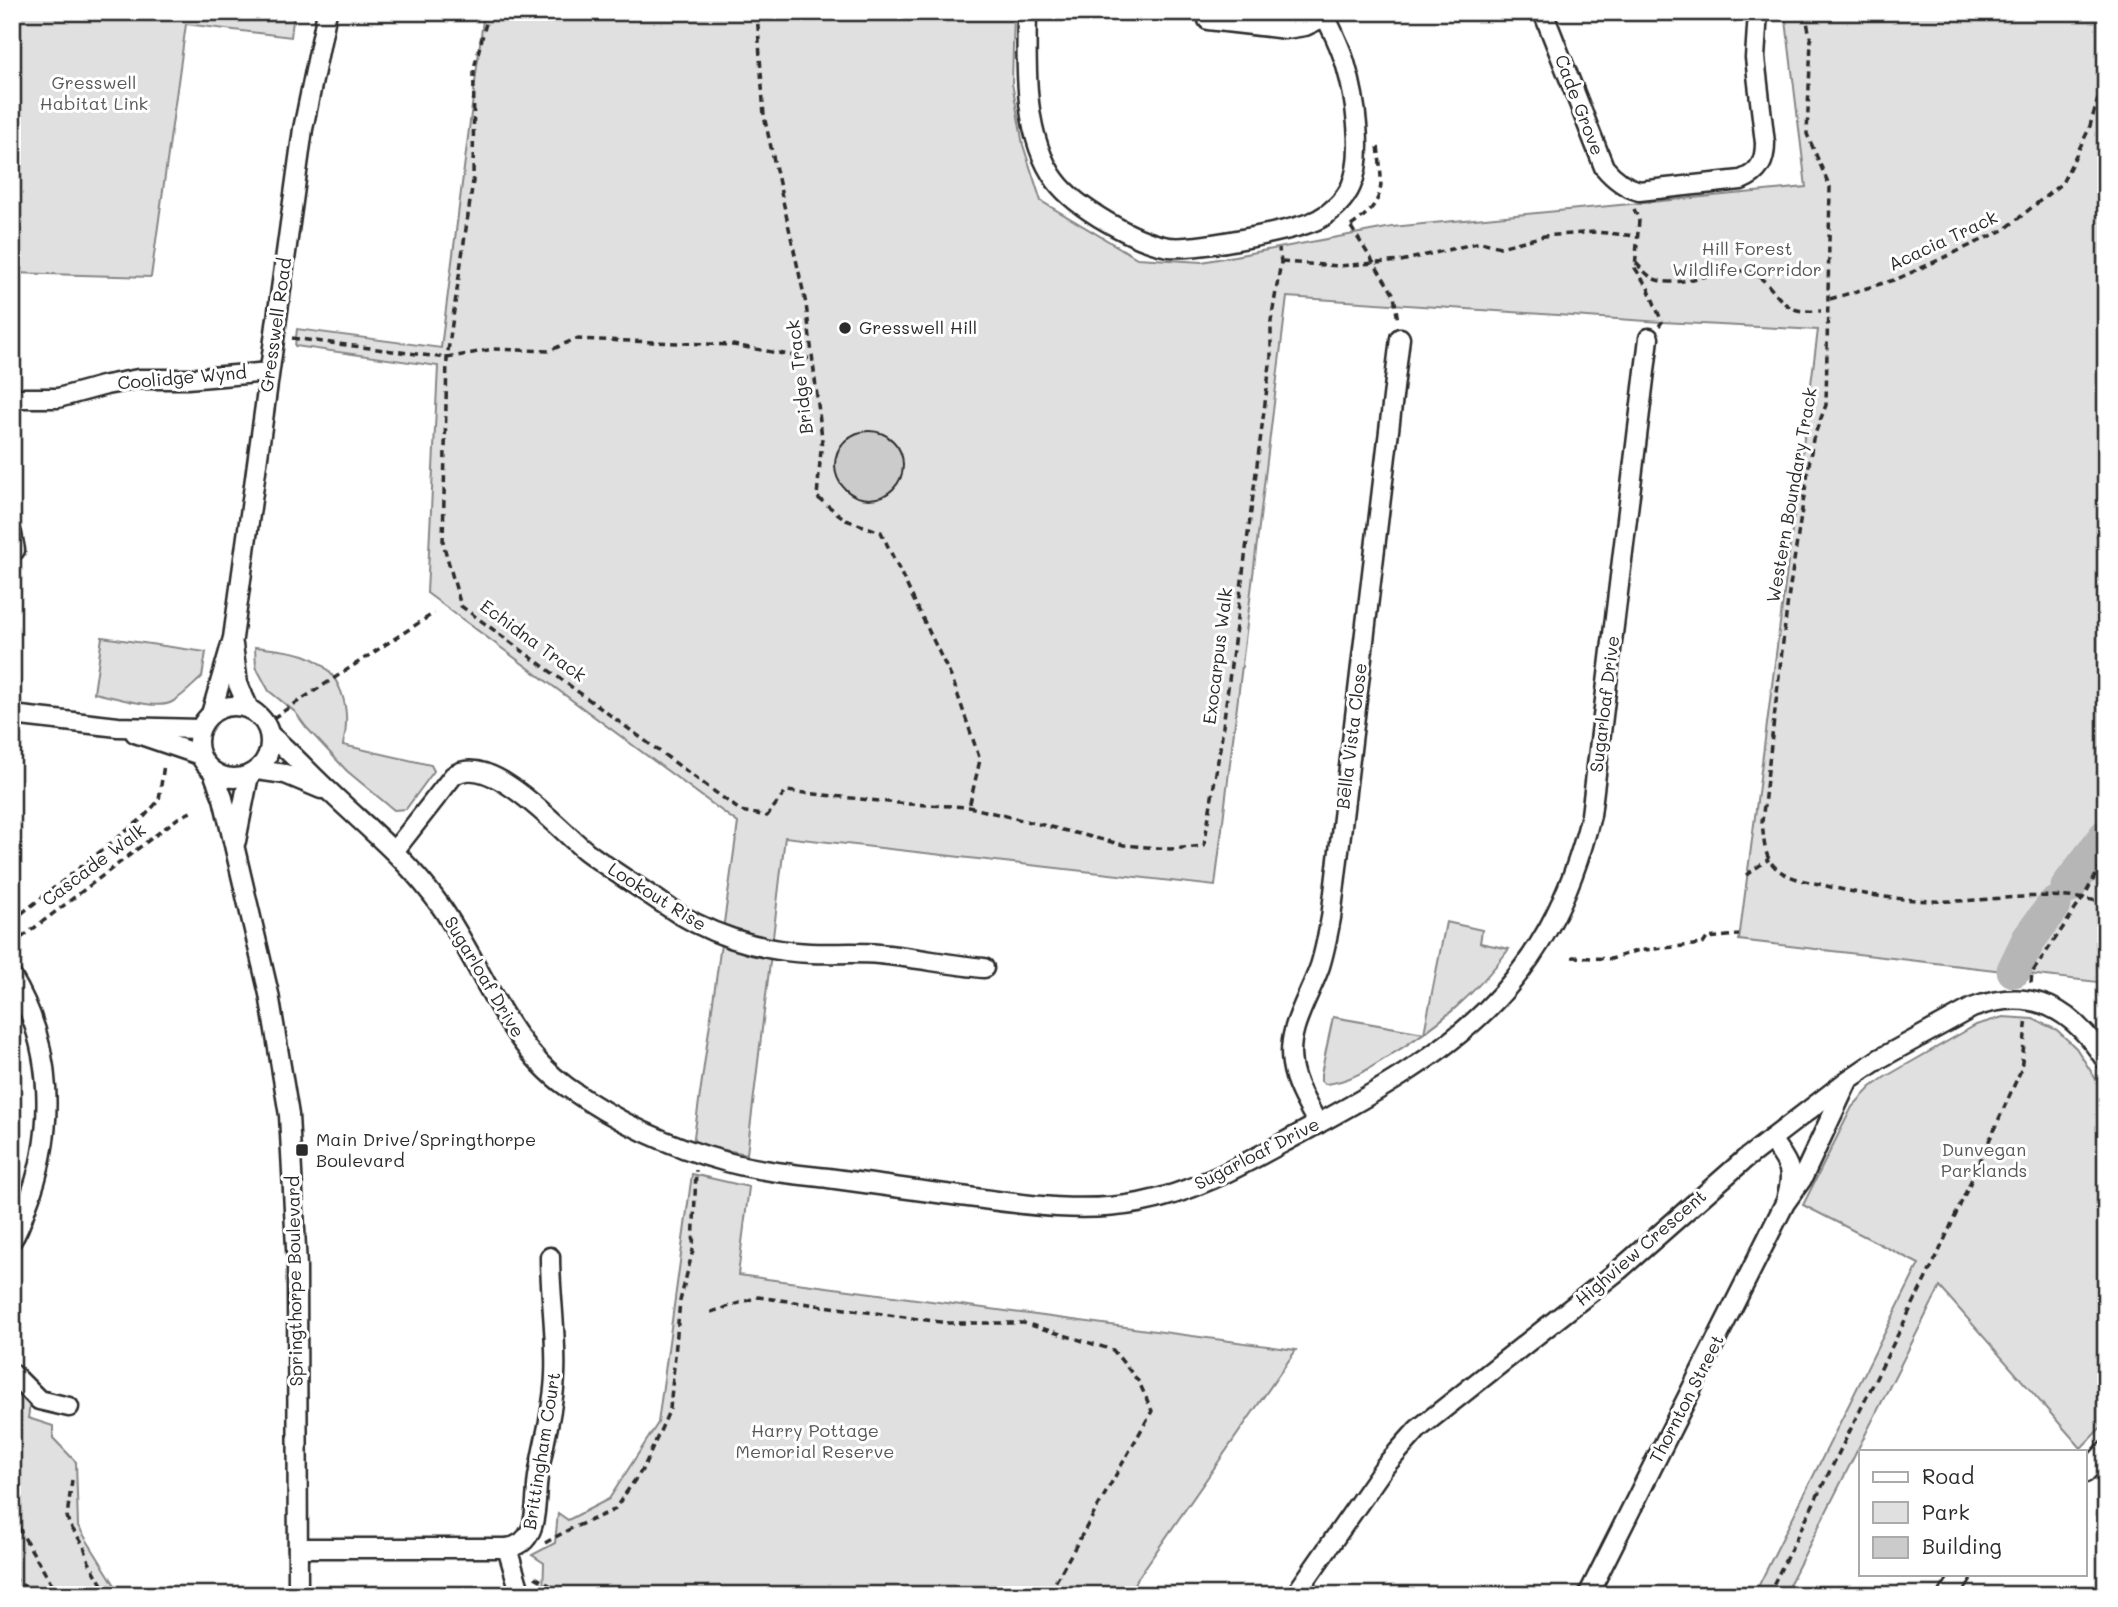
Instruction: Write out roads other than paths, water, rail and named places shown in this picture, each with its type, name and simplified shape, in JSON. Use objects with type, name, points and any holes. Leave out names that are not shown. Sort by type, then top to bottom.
[{"type":"street","name":"Gresswell Road","points":[[211,714],[233,638],[303,129],[327,12]]},
{"type":"street","points":[[1027,12],[1025,76],[1029,104],[1045,161],[1055,180],[1084,208],[1127,233],[1170,247],[1189,247],[1310,223],[1338,205],[1351,187],[1355,176],[1357,144],[1347,68],[1324,14],[1305,26],[1286,29],[1208,20]]},
{"type":"street","name":"Cade Grove","points":[[1543,12],[1598,156],[1612,178],[1631,189],[1648,191],[1732,181],[1751,176],[1763,162],[1765,144],[1755,58],[1758,12]]},
{"type":"street","name":"Bella Vista Close","points":[[1318,1124],[1296,1081],[1291,1046],[1298,1017],[1321,963],[1331,918],[1400,338]]},
{"type":"street","name":"Sugarloaf Drive","points":[[268,729],[330,793],[395,850],[443,909],[503,1014],[547,1070],[597,1106],[630,1125],[697,1153],[728,1162],[793,1174],[1012,1202],[1087,1208],[1138,1203],[1192,1188],[1247,1163],[1418,1065],[1478,1020],[1537,950],[1565,897],[1585,840],[1596,785],[1649,338]]},
{"type":"street","name":"Coolidge Wynd","points":[[12,398],[58,398],[138,379],[187,379],[269,372]]},
{"type":"street","name":"Gresswell Road","points":[[233,638],[239,684],[249,709]]},
{"type":"street","points":[[229,706],[249,709],[268,729],[268,754],[253,773],[237,778],[224,777],[213,772],[200,755],[200,729],[211,714],[229,706]]},
{"type":"street","points":[[12,715],[118,727],[200,729]]},
{"type":"street","points":[[118,727],[200,755]]},
{"type":"street","name":"Lookout Rise","points":[[395,850],[453,776],[459,771],[472,769],[526,797],[588,852],[667,907],[710,930],[740,941],[788,951],[881,954],[984,968]]},
{"type":"street","name":"Springthorpe Boulevard","points":[[213,772],[223,798],[269,994],[289,1115],[297,1240],[298,1595]]},
{"type":"street","name":"Sugarloaf Drive","points":[[253,773],[285,774],[330,793]]},
{"type":"street","name":"Springthorpe Boulevard","points":[[235,848],[253,773]]},
{"type":"street","points":[[12,977],[25,998],[40,1042],[46,1078],[47,1125],[37,1179],[12,1240]]},
{"type":"street","name":"Highview Crescent","points":[[1295,1595],[1405,1441],[1619,1270],[1724,1177],[1848,1080],[1972,1008],[2001,1000],[2029,1000],[2054,1008],[2090,1036],[2106,1061]]},
{"type":"street","name":"Thornton Street","points":[[1588,1595],[1785,1203],[1802,1179],[1848,1080]]},
{"type":"street","points":[[1795,1121],[1815,1134],[1819,1142]]},
{"type":"street","name":"Thornton Street","points":[[1771,1139],[1790,1166],[1790,1183],[1785,1203]]},
{"type":"street","name":"Brittingham Court","points":[[298,1548],[507,1548],[521,1544],[531,1533],[538,1476],[553,1402],[556,1354],[550,1257]]},
{"type":"street","points":[[12,1373],[39,1400],[69,1408]]},
{"type":"street","points":[[2086,1472],[2106,1451]]},
{"type":"street","points":[[507,1548],[521,1595]]},
{"type":"street","points":[[1949,1595],[1962,1576]]},
{"type":"waterway","points":[[2068,887],[2106,836]]},
{"type":"waterway","points":[[2014,970],[2029,939],[2054,905]]},
{"type":"place","name":"Gresswell Hill","points":[[845,328]]},
{"type":"place","name":"Main Drive/Springthorpe Boulevard","points":[[302,1150]]},
{"type":"park label","name":"Gresswell Habitat Link","points":[[94,93]]},
{"type":"park label","name":"Hill Forest Wildlife Corridor","points":[[1747,259]]},
{"type":"park label","name":"Dunvegan Parklands","points":[[1984,1160]]},
{"type":"park label","name":"Harry Pottage Memorial Reserve","points":[[815,1441]]}]
